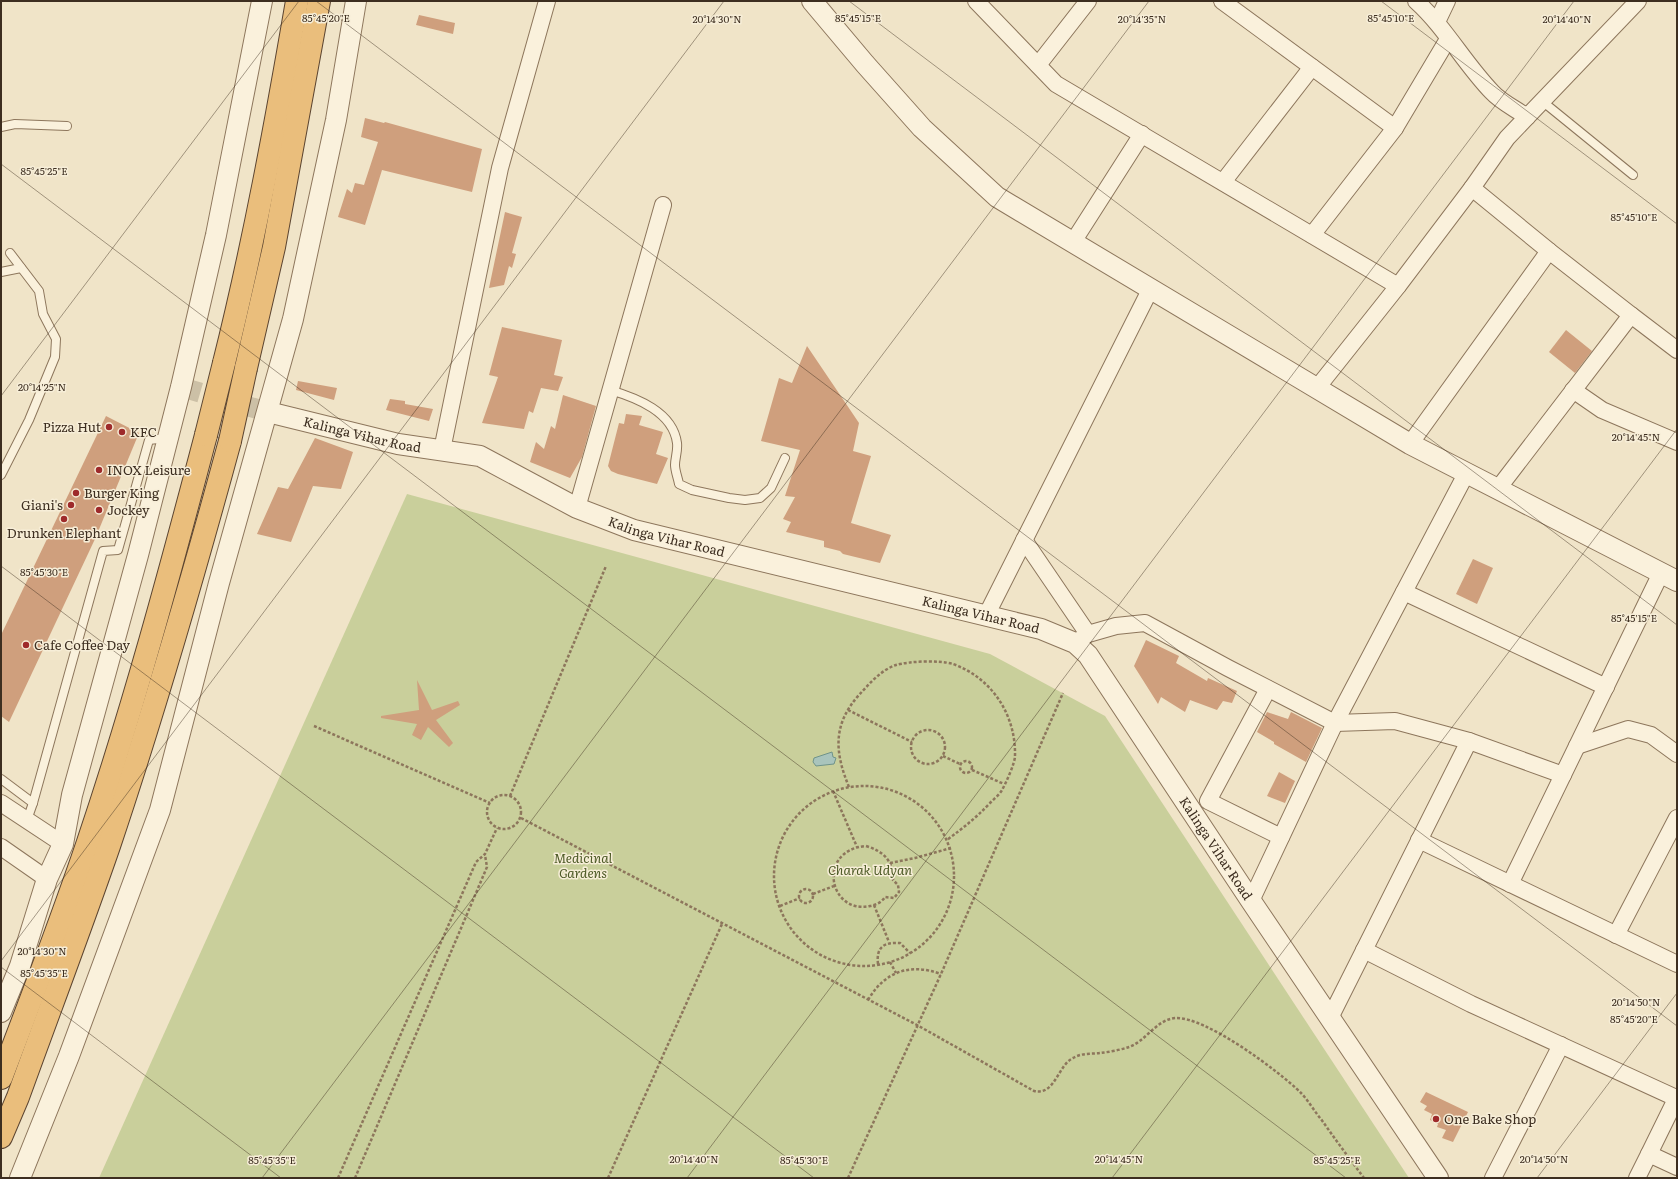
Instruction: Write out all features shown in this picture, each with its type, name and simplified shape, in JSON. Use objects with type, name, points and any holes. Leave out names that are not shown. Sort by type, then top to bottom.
[{"type":"highway","points":[[1,1078],[52,946],[88,841],[168,580],[243,288],[272,150],[297,1]]},
{"type":"highway","points":[[1,1137],[18,1097],[108,847],[147,729],[190,588],[230,441],[274,247],[319,1]]},
{"type":"street","points":[[1,1012],[20,966],[47,879],[63,844],[72,795],[138,554],[216,235],[262,1]]},
{"type":"street","points":[[20,1178],[69,1056],[160,810],[219,583],[293,319],[336,120],[356,1]]},
{"type":"street","points":[[442,450],[500,168],[547,1]]},
{"type":"street","points":[[812,1],[922,128],[997,197],[1410,444],[1669,577],[1606,687],[1510,884]]},
{"type":"street","points":[[976,1],[1056,84],[1398,286]]},
{"type":"street","points":[[1038,65],[1088,1]]},
{"type":"street","points":[[1222,1],[1395,128]]},
{"type":"street","points":[[1416,1],[1437,22],[1448,39],[1493,94],[1527,117]]},
{"type":"street","points":[[1437,22],[1446,1]]},
{"type":"street","points":[[1317,388],[1398,286],[1472,188],[1507,138],[1638,1]]},
{"type":"street","points":[[1312,235],[1395,128],[1448,39]]},
{"type":"street","points":[[1222,182],[1312,68]]},
{"type":"street","points":[[1073,242],[1142,134]]},
{"type":"street","points":[[1472,188],[1549,251],[1677,350]]},
{"type":"street","points":[[577,508],[663,205]]},
{"type":"street","points":[[1410,444],[1549,251]]},
{"type":"street","points":[[986,616],[1151,288]]},
{"type":"street","points":[[1497,490],[1631,315]]},
{"type":"street","points":[[1573,390],[1602,410],[1677,442]]},
{"type":"street","name":"Kalinga Vihar Road","points":[[268,412],[398,444],[480,456],[577,508],[634,530],[1082,639],[1088,655],[1251,901],[1438,1178]]},
{"type":"street","points":[[1251,901],[1335,723],[1466,474]]},
{"type":"street","points":[[1024,540],[1082,639],[1116,626],[1145,623],[1335,723],[1395,721],[1469,741],[1563,775]]},
{"type":"street","points":[[1404,592],[1606,687]]},
{"type":"street","points":[[1268,689],[1208,801],[1281,837]]},
{"type":"street","points":[[1577,746],[1628,729],[1651,735],[1677,754]]},
{"type":"street","points":[[1330,1018],[1469,741]]},
{"type":"street","points":[[1,802],[63,844]]},
{"type":"street","points":[[1616,935],[1677,818]]},
{"type":"street","points":[[1419,840],[1677,964]]},
{"type":"street","points":[[1,847],[47,879]]},
{"type":"street","points":[[1364,950],[1471,1004],[1677,1097],[1637,1178]]},
{"type":"street","points":[[1493,1178],[1561,1045]]},
{"type":"street","points":[[1649,1154],[1677,1167]]},
{"type":"lane","points":[[1542,101],[1633,175]]},
{"type":"lane","points":[[1,127],[21,124],[67,126]]},
{"type":"lane","points":[[1,475],[29,420],[55,357],[56,339],[43,314],[39,291],[10,253]]},
{"type":"lane","points":[[1,272],[21,268]]},
{"type":"lane","points":[[610,390],[630,396],[652,408],[668,421],[676,434],[678,446],[675,466],[679,484],[692,490],[746,500],[760,498],[771,488],[786,458]]},
{"type":"lane","points":[[27,820],[103,551],[118,550],[148,440],[167,438]]},
{"type":"lane","points":[[1,779],[33,803]]},
{"type":"path","points":[[510,796],[606,566]]},
{"type":"path","points":[[850,788],[841,767],[838,743],[842,721],[854,701],[875,678],[895,666],[923,661],[952,664],[977,676],[996,694],[1010,722],[1015,757],[1002,790],[973,821],[946,840]]},
{"type":"path","points":[[848,1178],[941,974],[1063,693]]},
{"type":"path","points":[[848,710],[912,742]]},
{"type":"path","points":[[314,726],[490,803]]},
{"type":"path","points":[[924,730],[936,732],[944,740],[945,746],[943,756],[934,764],[923,764],[914,758],[912,753],[912,742],[919,733],[924,730]]},
{"type":"path","points":[[943,756],[960,764]]},
{"type":"path","points":[[960,764],[965,761],[969,762],[972,770]]},
{"type":"path","points":[[960,764],[961,771],[964,773],[968,773],[972,770]]},
{"type":"path","points":[[972,770],[1004,784]]},
{"type":"path","points":[[861,785],[890,789],[916,802],[937,822],[951,848],[955,876],[950,905],[936,931],[915,951],[890,962],[856,966],[827,959],[802,942],[783,917],[774,888],[776,857],[787,828],[808,805],[833,791],[850,788],[861,785]]},
{"type":"path","points":[[833,791],[857,847]]},
{"type":"path","points":[[510,796],[518,802],[521,807],[521,818],[514,827],[508,829],[497,828],[492,824],[488,814],[490,803],[499,797],[510,796]]},
{"type":"path","points":[[521,818],[917,1025],[1029,1090],[1038,1092],[1050,1087],[1072,1058],[1080,1055],[1101,1053],[1134,1045],[1160,1024],[1174,1018],[1188,1019],[1204,1025],[1257,1057],[1301,1093],[1364,1178]]},
{"type":"path","points":[[338,1178],[476,862],[485,854],[497,828]]},
{"type":"path","points":[[866,846],[876,849],[885,855],[890,863],[894,872],[893,880],[898,884],[898,892],[894,898],[886,897],[874,905],[865,907],[855,906],[846,902],[839,895],[834,886],[834,871],[840,858],[847,851],[857,847],[866,846]]},
{"type":"path","points":[[890,863],[951,848]]},
{"type":"path","points":[[354,1178],[487,868],[485,854]]},
{"type":"path","points":[[813,894],[834,886]]},
{"type":"path","points":[[804,889],[809,889],[813,894],[812,900],[807,902],[800,898],[800,894],[804,889]]},
{"type":"path","points":[[780,906],[800,898]]},
{"type":"path","points":[[874,905],[889,942]]},
{"type":"path","points":[[608,1178],[722,924]]},
{"type":"path","points":[[878,964],[877,958],[880,951],[884,944],[889,942],[900,943],[910,953]]},
{"type":"path","points":[[890,962],[896,973]]},
{"type":"path","points":[[868,1000],[883,981],[896,973],[910,969],[922,969],[941,974]]},
{"type":"green space","name":"Medicinal Gardens","points":[[407,494],[990,654],[1105,716],[1409,1178],[99,1178]]},
{"type":"water","points":[[832,752],[833,757],[836,758],[834,764],[816,766],[813,762],[814,758]]},
{"type":"building","points":[[419,15],[455,23],[453,34],[416,25]]},
{"type":"building","points":[[365,118],[385,122],[482,149],[472,192],[382,170],[365,225],[338,217],[347,189],[352,193],[355,183],[364,185],[378,142],[361,137]]},
{"type":"building","points":[[505,212],[522,217],[512,253],[516,254],[512,268],[509,266],[504,285],[489,288]]},
{"type":"building","points":[[502,327],[562,340],[554,375],[563,377],[558,391],[541,388],[533,413],[529,411],[524,429],[482,423],[498,377],[489,375]]},
{"type":"building","points":[[1566,330],[1592,351],[1575,373],[1549,352]]},
{"type":"building","points":[[807,346],[859,423],[853,451],[871,456],[851,523],[891,535],[880,563],[843,554],[840,551],[824,547],[824,541],[786,532],[791,522],[783,519],[795,497],[785,496],[800,450],[761,441],[779,378],[792,383]]},
{"type":"building","points":[[298,381],[337,388],[334,400],[296,390]]},
{"type":"building","points":[[563,395],[596,406],[582,457],[570,478],[530,462],[536,442],[544,449],[551,426],[555,429]]},
{"type":"building","points":[[390,399],[405,401],[405,404],[433,409],[429,421],[386,410]]},
{"type":"building","points":[[626,414],[642,416],[639,425],[663,432],[656,454],[668,458],[657,484],[618,474],[611,471],[608,466],[619,423],[624,424]]},
{"type":"building","points":[[106,416],[139,433],[95,539],[9,722],[1,716],[1,635]]},
{"type":"building","points":[[315,438],[353,452],[341,489],[313,486],[291,542],[257,534],[278,487],[288,489]]},
{"type":"building","points":[[1473,559],[1493,568],[1477,604],[1456,594]]},
{"type":"building","points":[[1146,640],[1179,656],[1176,663],[1207,681],[1208,678],[1237,691],[1232,703],[1223,701],[1217,710],[1190,700],[1185,712],[1161,697],[1158,704],[1134,666]]},
{"type":"building","points":[[417,680],[432,710],[458,701],[460,705],[436,720],[453,743],[449,747],[428,727],[421,740],[412,735],[417,724],[381,718],[381,716],[419,710]]},
{"type":"building","points":[[1267,712],[1288,719],[1291,712],[1322,728],[1306,762],[1274,744],[1274,742],[1257,732]]},
{"type":"building","points":[[1279,772],[1295,781],[1285,803],[1267,796]]},
{"type":"building","points":[[1426,1092],[1468,1112],[1453,1142],[1442,1138],[1446,1130],[1437,1127],[1438,1124],[1430,1120],[1432,1114],[1424,1110],[1427,1106],[1420,1102]]},
{"type":"tunnel","points":[[181,387],[268,412]]},
{"type":"place","name":"Pizza Hut","points":[[109,427]]},
{"type":"place","name":"KFC","points":[[122,432]]},
{"type":"place","name":"INOX Leisure","points":[[99,470]]},
{"type":"place","name":"Burger King","points":[[76,493]]},
{"type":"place","name":"Giani's","points":[[71,505]]},
{"type":"place","name":"Jockey","points":[[99,510]]},
{"type":"place","name":"Drunken Elephant","points":[[64,519]]},
{"type":"place","name":"Cafe Coffee Day","points":[[26,645]]},
{"type":"place","name":"One Bake Shop","points":[[1436,1119]]},
{"type":"park label","name":"Charak Udyan","points":[[870,870]]}]
